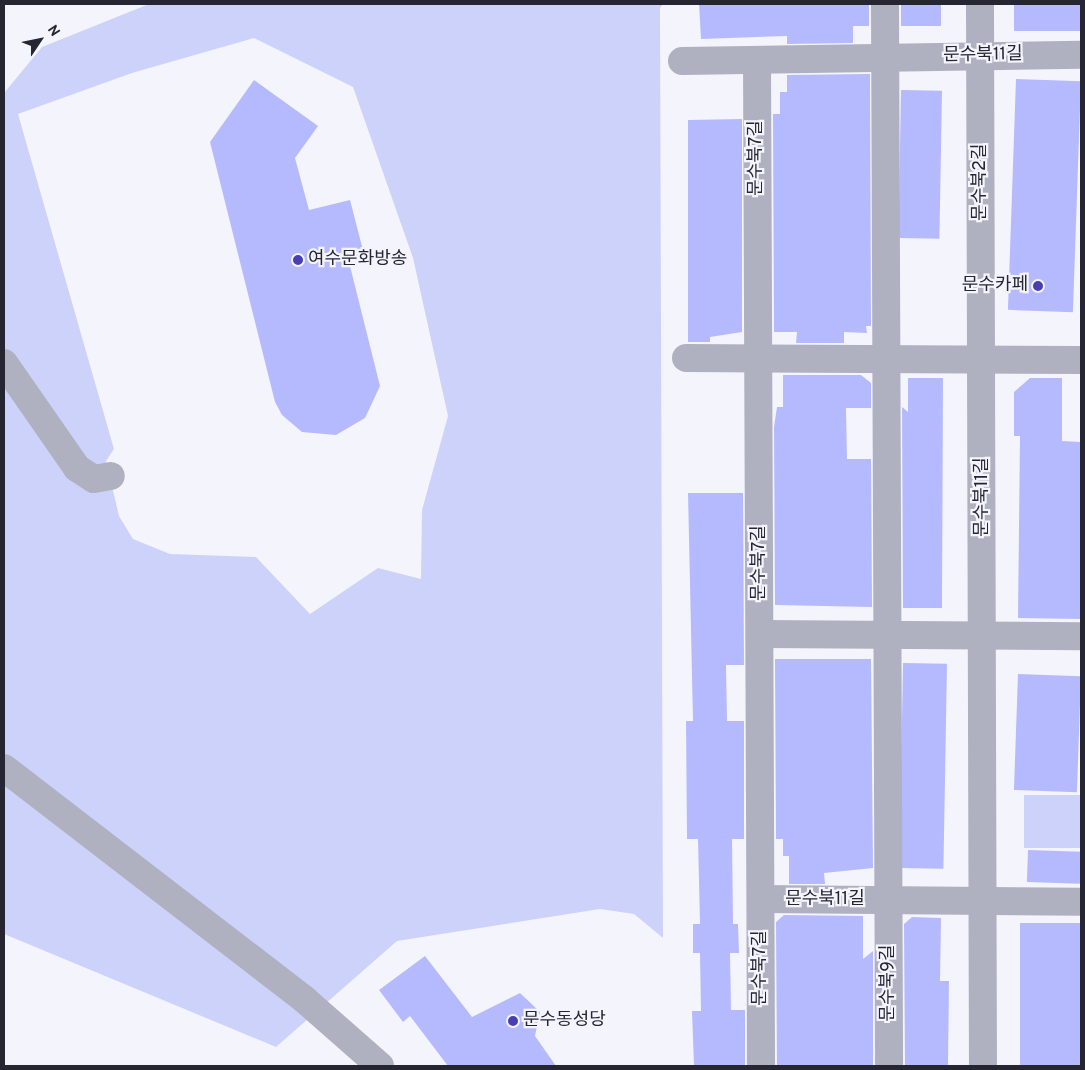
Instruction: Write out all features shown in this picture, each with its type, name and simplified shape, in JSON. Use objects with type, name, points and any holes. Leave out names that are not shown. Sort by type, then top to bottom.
[{"type":"street","points":[[885,4],[886,359]]},
{"type":"street","name":"문수북2길","points":[[980,4],[982,360]]},
{"type":"street","name":"문수북11길","points":[[885,58],[1081,54]]},
{"type":"street","points":[[682,61],[885,58]]},
{"type":"street","name":"문수북7길","points":[[757,60],[761,1066]]},
{"type":"street","points":[[686,358],[1081,360]]},
{"type":"street","name":"문수북11길","points":[[886,359],[888,900]]},
{"type":"street","name":"문수북11길","points":[[982,360],[983,901]]},
{"type":"street","points":[[4,363],[82,474],[99,479],[111,476]]},
{"type":"street","points":[[760,634],[1081,636]]},
{"type":"street","points":[[4,768],[305,1000],[380,1066]]},
{"type":"street","name":"문수북11길","points":[[761,899],[1081,902]]},
{"type":"street","name":"문수북9길","points":[[888,900],[889,1066]]},
{"type":"street","points":[[983,901],[983,1066]]},
{"type":"shaded area","points":[[149,4],[663,4],[660,8],[663,938],[634,914],[600,909],[397,941],[276,1047],[4,934],[4,93],[42,47]],"holes":[[[254,38],[353,87],[413,258],[448,416],[422,510],[421,579],[378,568],[310,614],[256,557],[170,554],[133,539],[119,516],[106,461],[114,449],[18,114],[132,73]]]},
{"type":"shaded area","points":[[1024,795],[1081,795],[1081,848],[1024,848]]},
{"type":"building","points":[[699,4],[869,4],[869,26],[853,26],[853,43],[787,44],[787,36],[701,39]]},
{"type":"building","points":[[901,4],[941,4],[941,26],[901,26]]},
{"type":"building","points":[[1014,4],[1081,4],[1081,31],[1014,31]]},
{"type":"building","points":[[870,74],[871,326],[866,326],[867,333],[844,332],[844,343],[796,343],[797,332],[774,332],[773,114],[780,114],[780,92],[787,92],[787,75]]},
{"type":"building","points":[[1016,79],[1081,81],[1073,312],[1008,310]]},
{"type":"building","name":"여수문화방송","points":[[254,80],[318,126],[295,158],[309,210],[350,200],[365,258],[349,262],[380,386],[365,418],[336,435],[302,432],[282,415],[275,402],[210,142]]},
{"type":"building","points":[[901,90],[942,91],[939,239],[898,238]]},
{"type":"building","points":[[742,119],[742,332],[710,337],[710,342],[688,342],[688,120]]},
{"type":"building","points":[[783,375],[861,375],[871,383],[871,408],[846,408],[847,459],[871,459],[872,607],[775,605],[774,427],[777,407],[783,407]]},
{"type":"building","points":[[908,378],[943,378],[942,608],[903,608],[902,407],[908,412]]},
{"type":"building","points":[[1030,378],[1062,378],[1062,441],[1081,442],[1081,619],[1018,618],[1020,436],[1014,436],[1014,392]]},
{"type":"building","points":[[688,493],[743,493],[744,665],[726,665],[727,721],[744,721],[744,839],[732,839],[733,924],[738,924],[739,953],[730,953],[731,1010],[745,1010],[745,1066],[694,1066],[692,1011],[701,1011],[700,953],[693,953],[693,924],[700,924],[698,839],[687,839],[686,721],[693,721]]},
{"type":"building","points":[[775,659],[871,659],[873,868],[824,873],[825,884],[789,884],[789,856],[783,856],[783,839],[776,839]]},
{"type":"building","points":[[903,663],[947,664],[943,869],[899,868]]},
{"type":"building","points":[[1018,674],[1081,676],[1077,792],[1014,790]]},
{"type":"building","points":[[1028,850],[1081,852],[1080,884],[1027,882]]},
{"type":"building","points":[[784,915],[863,916],[863,959],[873,951],[873,1066],[777,1066],[776,922]]},
{"type":"building","points":[[912,917],[941,918],[940,981],[949,981],[948,1066],[905,1066],[904,924]]},
{"type":"building","points":[[1020,923],[1081,923],[1081,1066],[1020,1066]]},
{"type":"building","points":[[425,956],[472,1017],[520,993],[540,1012],[535,1036],[556,1066],[448,1066],[410,1016],[403,1022],[379,990]]},
{"type":"place","name":"여수문화방송","points":[[298,260]]},
{"type":"place","name":"문수카페","points":[[1038,286]]},
{"type":"place","name":"문수동성당","points":[[513,1021]]}]
